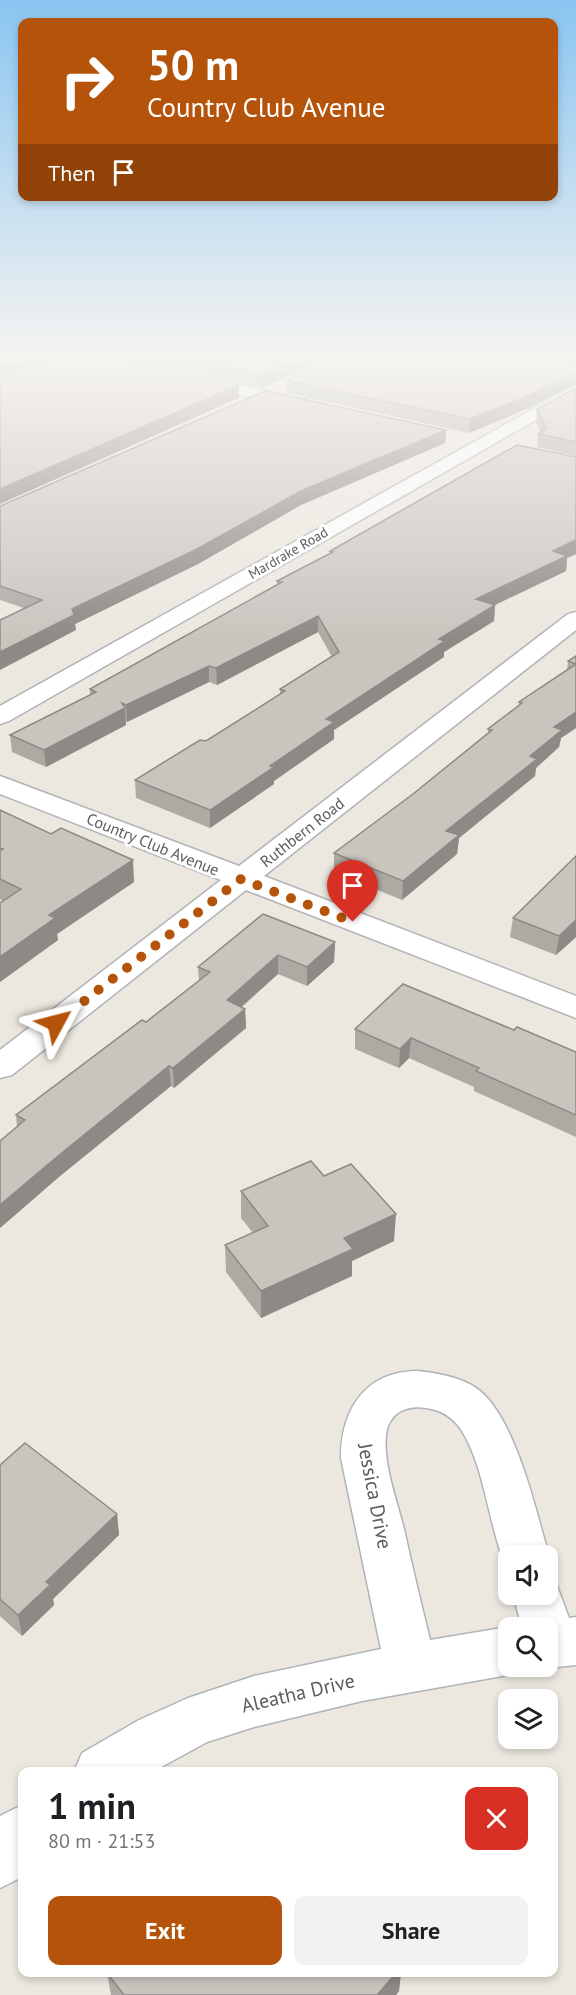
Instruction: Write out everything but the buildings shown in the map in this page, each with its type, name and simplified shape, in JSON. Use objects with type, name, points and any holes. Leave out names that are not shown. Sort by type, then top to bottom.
[{"type":"street","name":"Mardrake Road","points":[[0,716],[464,454]]},
{"type":"street","name":"Ruthbern Road","points":[[0,1067],[576,619]]},
{"type":"street","name":"Country Club Avenue","points":[[0,784],[576,1008]]},
{"type":"street","name":"Jessica Drive","points":[[411,1668],[364,1458],[363,1431],[370,1414],[382,1400],[395,1392],[411,1389],[429,1390],[465,1404],[478,1419],[490,1441],[522,1545]]},
{"type":"street","name":"Aleatha Drive","points":[[109,1767],[144,1746],[217,1712],[292,1692],[498,1649]]},
{"type":"street","points":[[0,1860],[18,1838]]},
{"type":"route","points":[[56,1023],[241,879],[353,922]]}]
